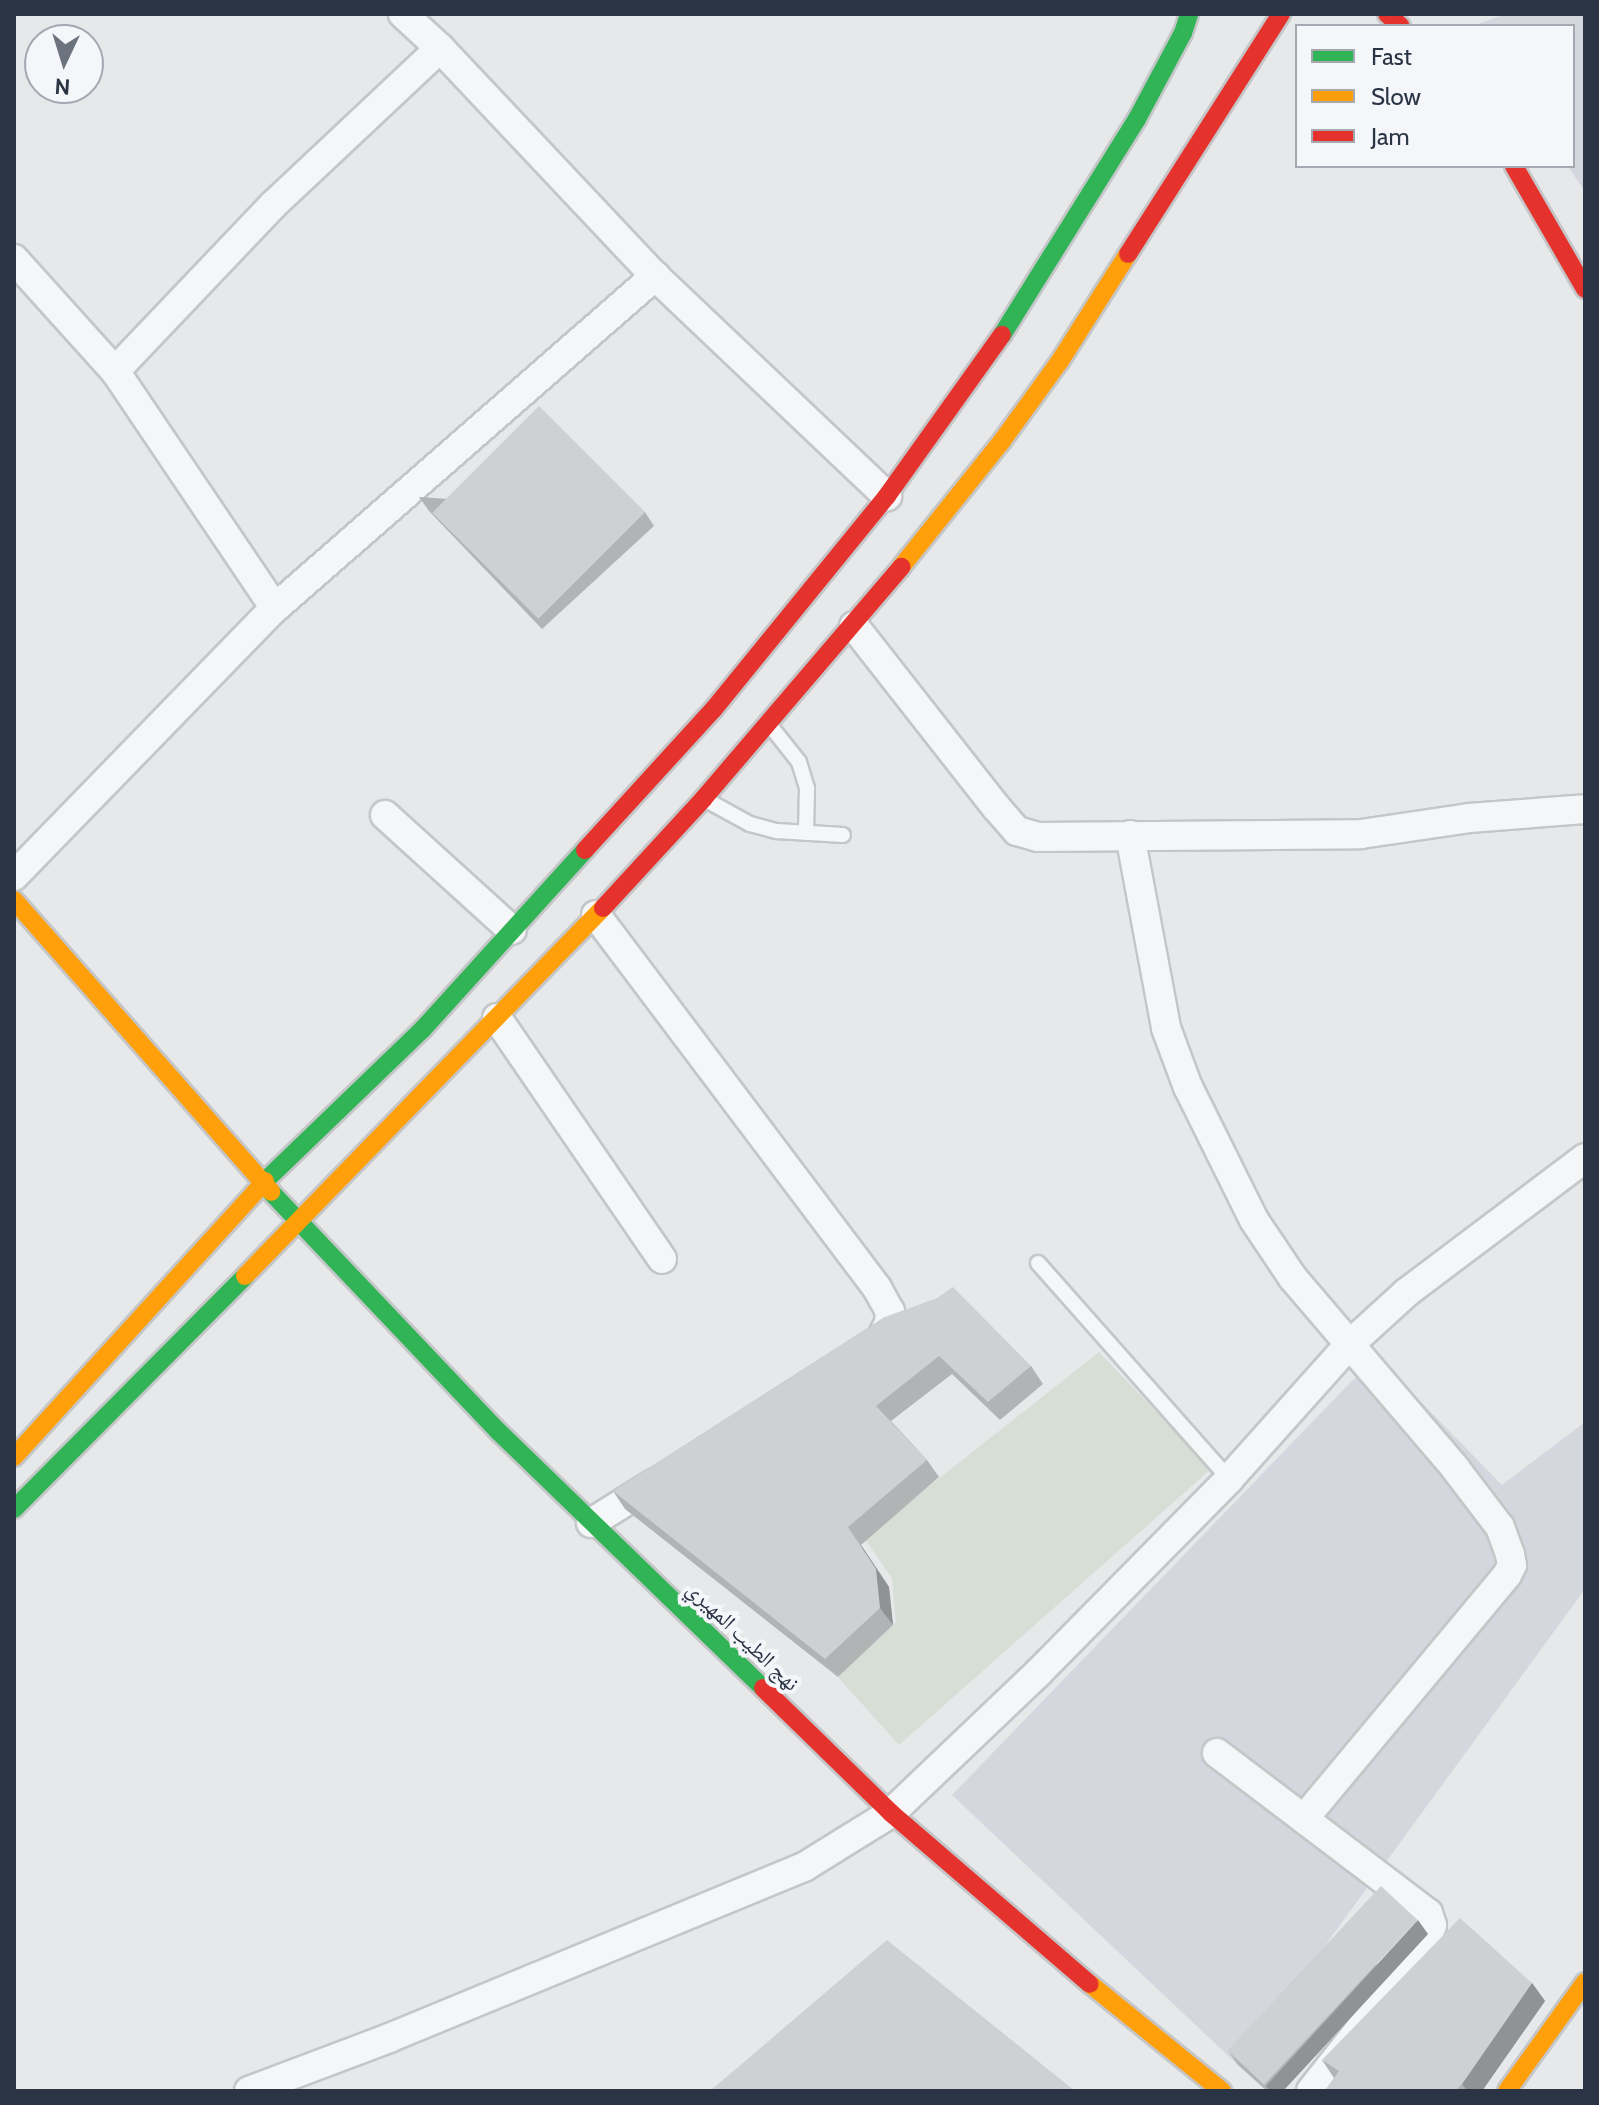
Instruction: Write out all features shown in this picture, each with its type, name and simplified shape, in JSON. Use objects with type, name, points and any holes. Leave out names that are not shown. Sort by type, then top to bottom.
[{"type":"main road","points":[[18,1446],[262,1184],[422,1030],[713,710],[887,496],[1011,321],[1137,119],[1183,33],[1189,14]]},
{"type":"main road","points":[[14,1509],[49,1470],[301,1220],[596,915],[704,798],[854,626],[1002,441],[1060,361],[1281,14]]},
{"type":"main road","points":[[1515,168],[1585,289]]},
{"type":"main road","name":"نهج الطيب المهيري","points":[[14,900],[89,982],[262,1184],[301,1220],[487,1420],[591,1523],[891,1813],[1015,1922],[1222,2091]]},
{"type":"main road","points":[[1507,2091],[1585,1982]]},
{"type":"street","points":[[403,14],[440,48],[655,276],[887,496]]},
{"type":"street","points":[[115,371],[273,205],[440,48]]},
{"type":"street","points":[[14,259],[115,371],[275,608]]},
{"type":"street","points":[[14,876],[275,608],[655,276]]},
{"type":"street","points":[[854,626],[1017,831],[1058,839],[1213,833],[1289,838],[1361,834],[1469,818],[1585,809]]},
{"type":"street","points":[[385,815],[512,930]]},
{"type":"street","points":[[1130,835],[1166,1028],[1188,1087],[1254,1220],[1293,1278],[1455,1468],[1500,1527],[1512,1565],[1304,1819]]},
{"type":"street","points":[[596,915],[877,1288],[890,1311],[889,1323],[881,1339],[850,1361]]},
{"type":"street","points":[[497,1018],[662,1259]]},
{"type":"street","points":[[249,2091],[389,2038],[804,1867],[891,1813],[1038,1673],[1229,1479],[1348,1346],[1406,1293],[1585,1158]]},
{"type":"street","points":[[18,1446],[49,1470]]},
{"type":"street","points":[[591,1523],[684,1465]]},
{"type":"street","points":[[1217,1753],[1428,1913],[1432,1925],[1423,1949],[1311,2091]]},
{"type":"lane","points":[[769,724],[799,762],[807,788],[806,833]]},
{"type":"lane","points":[[704,798],[750,824],[843,835]]},
{"type":"lane","points":[[1038,1263],[1229,1479]]},
{"type":"shaded area","points":[[1506,14],[1585,14],[1585,192],[1569,168],[1575,168],[1575,24],[1478,24]]},
{"type":"shaded area","points":[[1099,1352],[1211,1469],[899,1745],[838,1677],[896,1622],[892,1578],[864,1538]]},
{"type":"shaded area","points":[[1376,1356],[1502,1485],[1585,1422],[1585,1589],[1238,2065],[952,1795]]},
{"type":"building","points":[[539,406],[645,512],[538,619],[432,513]]},
{"type":"building","points":[[953,1287],[1031,1366],[988,1402],[939,1356],[876,1406],[927,1460],[848,1527],[876,1569],[880,1608],[825,1659],[613,1491],[885,1317],[937,1298]]},
{"type":"building","points":[[1381,1886],[1418,1920],[1264,2085],[1228,2051]]},
{"type":"building","points":[[1460,1918],[1532,1983],[1462,2084],[1455,2091],[1325,2091],[1339,2071],[1322,2060]]},
{"type":"building","points":[[887,1940],[1075,2091],[710,2091]]},
{"type":"traffic: fast","points":[[1002,335],[1137,119],[1183,33],[1189,14]]},
{"type":"traffic: fast","points":[[265,1181],[422,1030],[585,850]]},
{"type":"traffic: fast","points":[[271,1192],[498,1431],[763,1688]]},
{"type":"traffic: fast","points":[[14,1509],[245,1276]]},
{"type":"traffic: slow","points":[[901,567],[1002,441],[1060,361],[1128,254]]},
{"type":"traffic: slow","points":[[14,900],[271,1192]]},
{"type":"traffic: slow","points":[[245,1276],[603,908]]},
{"type":"traffic: slow","points":[[14,1457],[265,1181]]},
{"type":"traffic: slow","points":[[1507,2091],[1585,1982]]},
{"type":"traffic: slow","points":[[1090,1984],[1222,2091]]},
{"type":"traffic: jam","points":[[1128,254],[1281,14]]},
{"type":"traffic: jam","points":[[1387,14],[1399,24]]},
{"type":"traffic: jam","points":[[1515,168],[1585,289]]},
{"type":"traffic: jam","points":[[585,850],[713,710],[887,496],[1002,335]]},
{"type":"traffic: jam","points":[[603,908],[704,798],[901,567]]},
{"type":"traffic: jam","points":[[763,1688],[891,1813],[1090,1984]]}]
